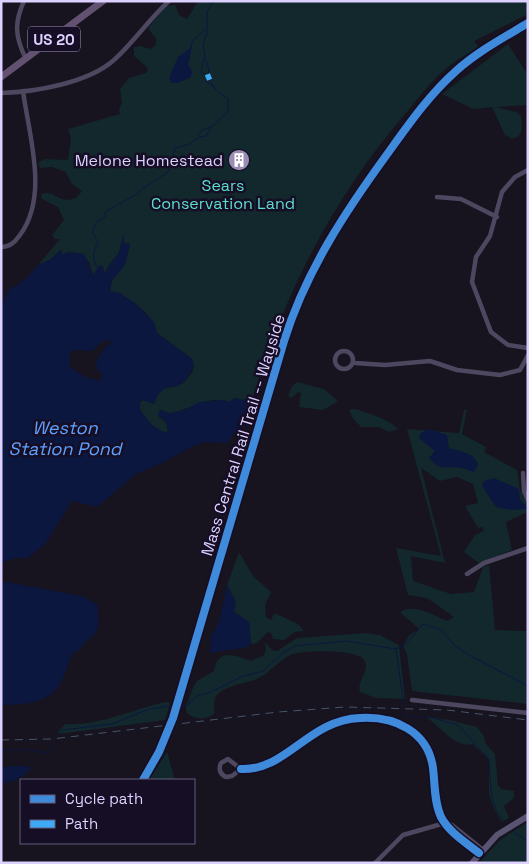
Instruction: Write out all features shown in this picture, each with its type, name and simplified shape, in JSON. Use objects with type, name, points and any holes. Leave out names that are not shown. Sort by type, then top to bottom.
[{"type":"main road","name":"US 20","points":[[1,77],[103,1]]},
{"type":"main road","points":[[472,863],[481,851],[503,830],[528,816]]},
{"type":"street","points":[[24,1],[16,28],[18,42],[26,59]]},
{"type":"street","points":[[1,93],[23,91],[66,82],[109,64],[169,1]]},
{"type":"street","points":[[1,247],[9,246],[21,234],[35,203],[36,184],[23,91]]},
{"type":"street","points":[[528,170],[507,184],[502,192],[490,236],[476,257],[472,282],[490,332],[508,345],[528,348]]},
{"type":"street","points":[[437,196],[461,199],[496,217]]},
{"type":"street","points":[[347,351],[352,355],[355,362],[349,368],[342,369],[336,364],[335,358],[340,352],[347,351]]},
{"type":"street","points":[[355,362],[385,366],[430,361],[457,370],[500,375],[520,370],[528,355]]},
{"type":"street","points":[[523,473],[524,492],[528,500]]},
{"type":"street","points":[[468,574],[484,563],[528,548]]},
{"type":"street","points":[[412,700],[528,713]]},
{"type":"street","points":[[242,770],[228,759],[221,763],[219,768],[221,774],[226,777],[242,770],[255,769],[269,764],[317,731],[335,722],[364,717],[390,720],[411,730],[426,748],[432,763],[437,808],[445,823]]},
{"type":"street","points":[[375,863],[406,834],[445,823],[452,825],[481,851]]},
{"type":"green space","name":"Sears Conservation Land","points":[[198,1],[528,1],[528,14],[476,40],[474,42],[478,47],[452,63],[443,71],[380,145],[356,178],[313,249],[295,286],[264,363],[252,402],[234,398],[230,402],[222,400],[207,401],[172,413],[160,410],[159,417],[166,422],[168,431],[164,433],[148,421],[139,403],[143,400],[155,403],[160,391],[183,383],[193,371],[191,358],[157,333],[150,318],[139,306],[125,297],[110,291],[112,280],[122,268],[129,249],[130,244],[124,243],[123,237],[119,253],[105,273],[101,265],[93,275],[89,262],[81,254],[68,252],[62,255],[61,250],[50,260],[38,265],[60,239],[55,239],[52,235],[64,220],[58,207],[42,199],[41,194],[50,193],[67,200],[76,198],[82,191],[72,184],[66,172],[52,167],[40,168],[38,163],[44,159],[68,160],[71,138],[68,129],[120,114],[119,109],[122,103],[120,89],[129,78],[146,73],[148,68],[134,56],[134,47],[140,46],[150,49],[155,46],[157,40],[148,28],[166,6],[175,5],[179,15],[187,19]]},
{"type":"green space","points":[[508,44],[528,75],[528,105],[496,107],[516,112],[521,116],[522,127],[519,136],[512,139],[505,135],[492,107],[473,109],[442,94]]},
{"type":"green space","points":[[297,382],[324,389],[338,401],[323,410],[299,407],[301,393],[298,392],[292,398],[288,396],[292,386]]},
{"type":"green space","points":[[353,409],[377,416],[398,429],[389,432],[379,427],[361,427],[352,417],[349,410]]},
{"type":"green space","points":[[464,410],[467,410],[462,434],[486,447],[484,452],[517,470],[520,490],[528,504],[528,512],[506,522],[512,550],[479,563],[464,552],[475,535],[484,531],[482,527],[478,528],[465,506],[478,503],[473,484],[457,477],[440,481],[421,468],[445,563],[411,556],[413,581],[451,594],[474,592],[483,567],[489,565],[495,630],[528,631],[528,704],[412,691],[407,654],[403,646],[409,635],[418,630],[418,628],[400,612],[417,609],[447,621],[454,617],[427,598],[408,595],[396,548],[441,556],[407,429],[459,433]]},
{"type":"green space","points":[[239,552],[253,576],[271,592],[265,605],[266,617],[271,620],[274,614],[277,614],[298,624],[304,631],[295,632],[284,640],[273,639],[271,633],[268,632],[257,643],[251,644],[249,622],[234,612],[236,602],[227,585]]},
{"type":"green space","points":[[366,633],[380,635],[399,645],[405,699],[376,698],[360,692],[359,688],[366,664],[360,656],[330,651],[308,652],[293,654],[259,678],[223,690],[216,697],[214,714],[211,716],[197,718],[187,713],[186,705],[194,685],[198,680],[214,671],[219,659],[223,656],[233,655],[251,661],[264,655],[266,649],[265,642],[272,650],[277,651],[297,638]]},
{"type":"green space","points":[[166,702],[170,703],[165,720],[59,734],[58,732],[65,724],[103,720]]},
{"type":"green space","points":[[426,717],[450,720],[477,727],[484,736],[485,743],[495,754],[498,785],[501,789],[514,791],[514,798],[504,806],[509,818],[502,822],[495,811],[489,794],[489,760],[473,744],[466,745],[454,740]]},
{"type":"green space","points":[[167,752],[175,779],[150,779]]},
{"type":"green space","points":[[528,822],[528,863],[479,863],[500,840]]},
{"type":"water","points":[[192,47],[188,65],[192,71],[191,77],[177,83],[172,83],[169,78],[178,57]]},
{"type":"water","name":"Weston Station Pond","points":[[123,234],[124,243],[130,244],[125,264],[112,280],[110,291],[120,293],[135,303],[154,322],[157,333],[192,359],[194,366],[186,380],[176,387],[165,388],[154,404],[143,400],[140,401],[140,410],[153,426],[166,433],[168,431],[166,422],[158,415],[160,410],[170,413],[185,410],[199,402],[224,400],[230,402],[236,398],[241,400],[249,399],[253,404],[246,427],[236,430],[228,443],[204,442],[136,474],[97,507],[72,501],[46,543],[28,558],[16,558],[1,563],[1,306],[9,290],[27,278],[38,265],[50,260],[61,250],[62,255],[68,252],[84,254],[93,275],[99,266],[103,267],[105,273],[107,272],[109,265],[119,253]],"holes":[[[111,340],[110,344],[106,346],[96,361],[97,369],[103,375],[100,380],[87,378],[70,367],[69,355],[73,350],[92,351],[102,342]]]},
{"type":"water","points":[[429,429],[447,435],[449,448],[474,457],[478,465],[474,472],[457,467],[444,468],[433,463],[429,458],[435,451],[419,438],[421,433]]},
{"type":"water","points":[[494,478],[519,489],[520,500],[526,505],[527,509],[512,510],[496,507],[482,486],[484,481]]},
{"type":"water","points":[[1,581],[81,596],[97,604],[99,620],[96,632],[81,649],[73,653],[63,679],[56,689],[50,695],[35,702],[1,705]]},
{"type":"water","points":[[227,585],[236,602],[234,612],[249,622],[251,644],[248,647],[210,653],[211,636],[219,622]]},
{"type":"water","points":[[29,766],[31,769],[17,779],[1,784],[1,768]]},
{"type":"waterway","points":[[207,75],[201,72],[205,55],[203,45],[207,33],[207,12],[214,1]]},
{"type":"waterway","points":[[191,47],[192,42],[205,29]]},
{"type":"waterway","points":[[205,58],[209,69],[207,82],[213,86]]},
{"type":"waterway","points":[[199,135],[202,130],[213,126],[228,112],[228,99],[217,91],[208,78]]},
{"type":"waterway","points":[[97,267],[94,261],[94,254],[98,242],[92,232],[97,221],[106,217],[105,212],[139,193],[142,188],[169,171],[175,148],[190,144],[199,137],[206,136],[211,127]]},
{"type":"waterway","points":[[184,705],[189,704],[196,696],[211,692],[241,677],[263,671],[284,652],[295,646],[346,641],[396,649],[404,646],[423,624],[441,630],[453,644],[469,655],[528,686]]},
{"type":"waterway","points":[[396,649],[404,705]]},
{"type":"waterway","points":[[58,736],[62,730],[112,724],[149,709],[169,706]]},
{"type":"waterway","points":[[404,712],[407,717],[430,717],[458,725],[489,759],[491,793],[497,813],[504,821]]},
{"type":"waterway","points":[[1,750],[29,750],[46,753],[54,743]]},
{"type":"waterway","points":[[514,833],[528,841]]},
{"type":"railway","points":[[1,740],[52,739],[278,712],[345,707],[447,710],[528,720]]},
{"type":"marked path","points":[[206,78],[211,76]]},
{"type":"cycle path","name":"Mass Central Rail Trail -- Wayside","points":[[144,779],[159,752],[173,718],[284,341],[303,290],[315,266],[357,197],[428,100],[464,64],[528,23]]},
{"type":"cycle path","points":[[241,769],[257,767],[272,762],[326,727],[342,721],[373,718],[397,723],[417,735],[430,755],[437,805],[444,822],[479,853]]},
{"type":"place","name":"Melone Homestead","points":[[239,160]]}]
